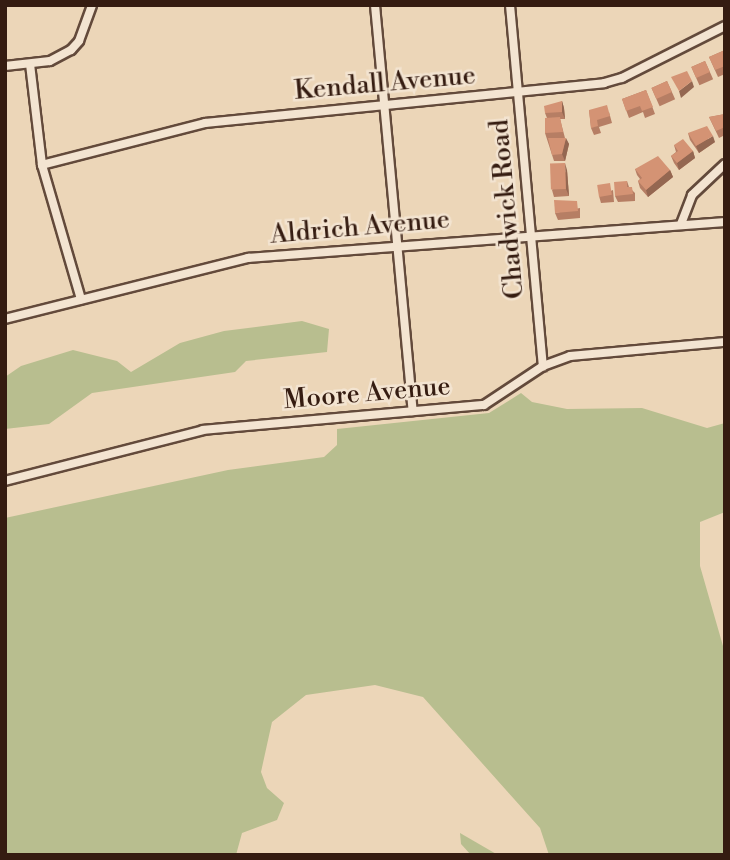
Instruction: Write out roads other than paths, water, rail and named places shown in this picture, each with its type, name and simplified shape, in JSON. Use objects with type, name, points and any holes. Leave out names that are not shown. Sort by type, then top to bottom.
[{"type":"street","points":[[5,66],[58,58],[71,50],[79,41],[92,5]]},
{"type":"street","points":[[375,5],[413,411]]},
{"type":"street","name":"Chadwick Road","points":[[510,5],[543,366]]},
{"type":"street","name":"Kendall Avenue","points":[[42,165],[205,122],[383,103],[518,93],[622,78],[725,26]]},
{"type":"street","points":[[30,64],[42,165],[81,299]]},
{"type":"street","points":[[681,224],[692,195],[725,164]]},
{"type":"street","name":"Aldrich Avenue","points":[[5,319],[223,262],[396,246],[725,222]]},
{"type":"street","name":"Moore Avenue","points":[[5,481],[203,430],[484,405],[543,366],[570,356],[725,342]]}]
